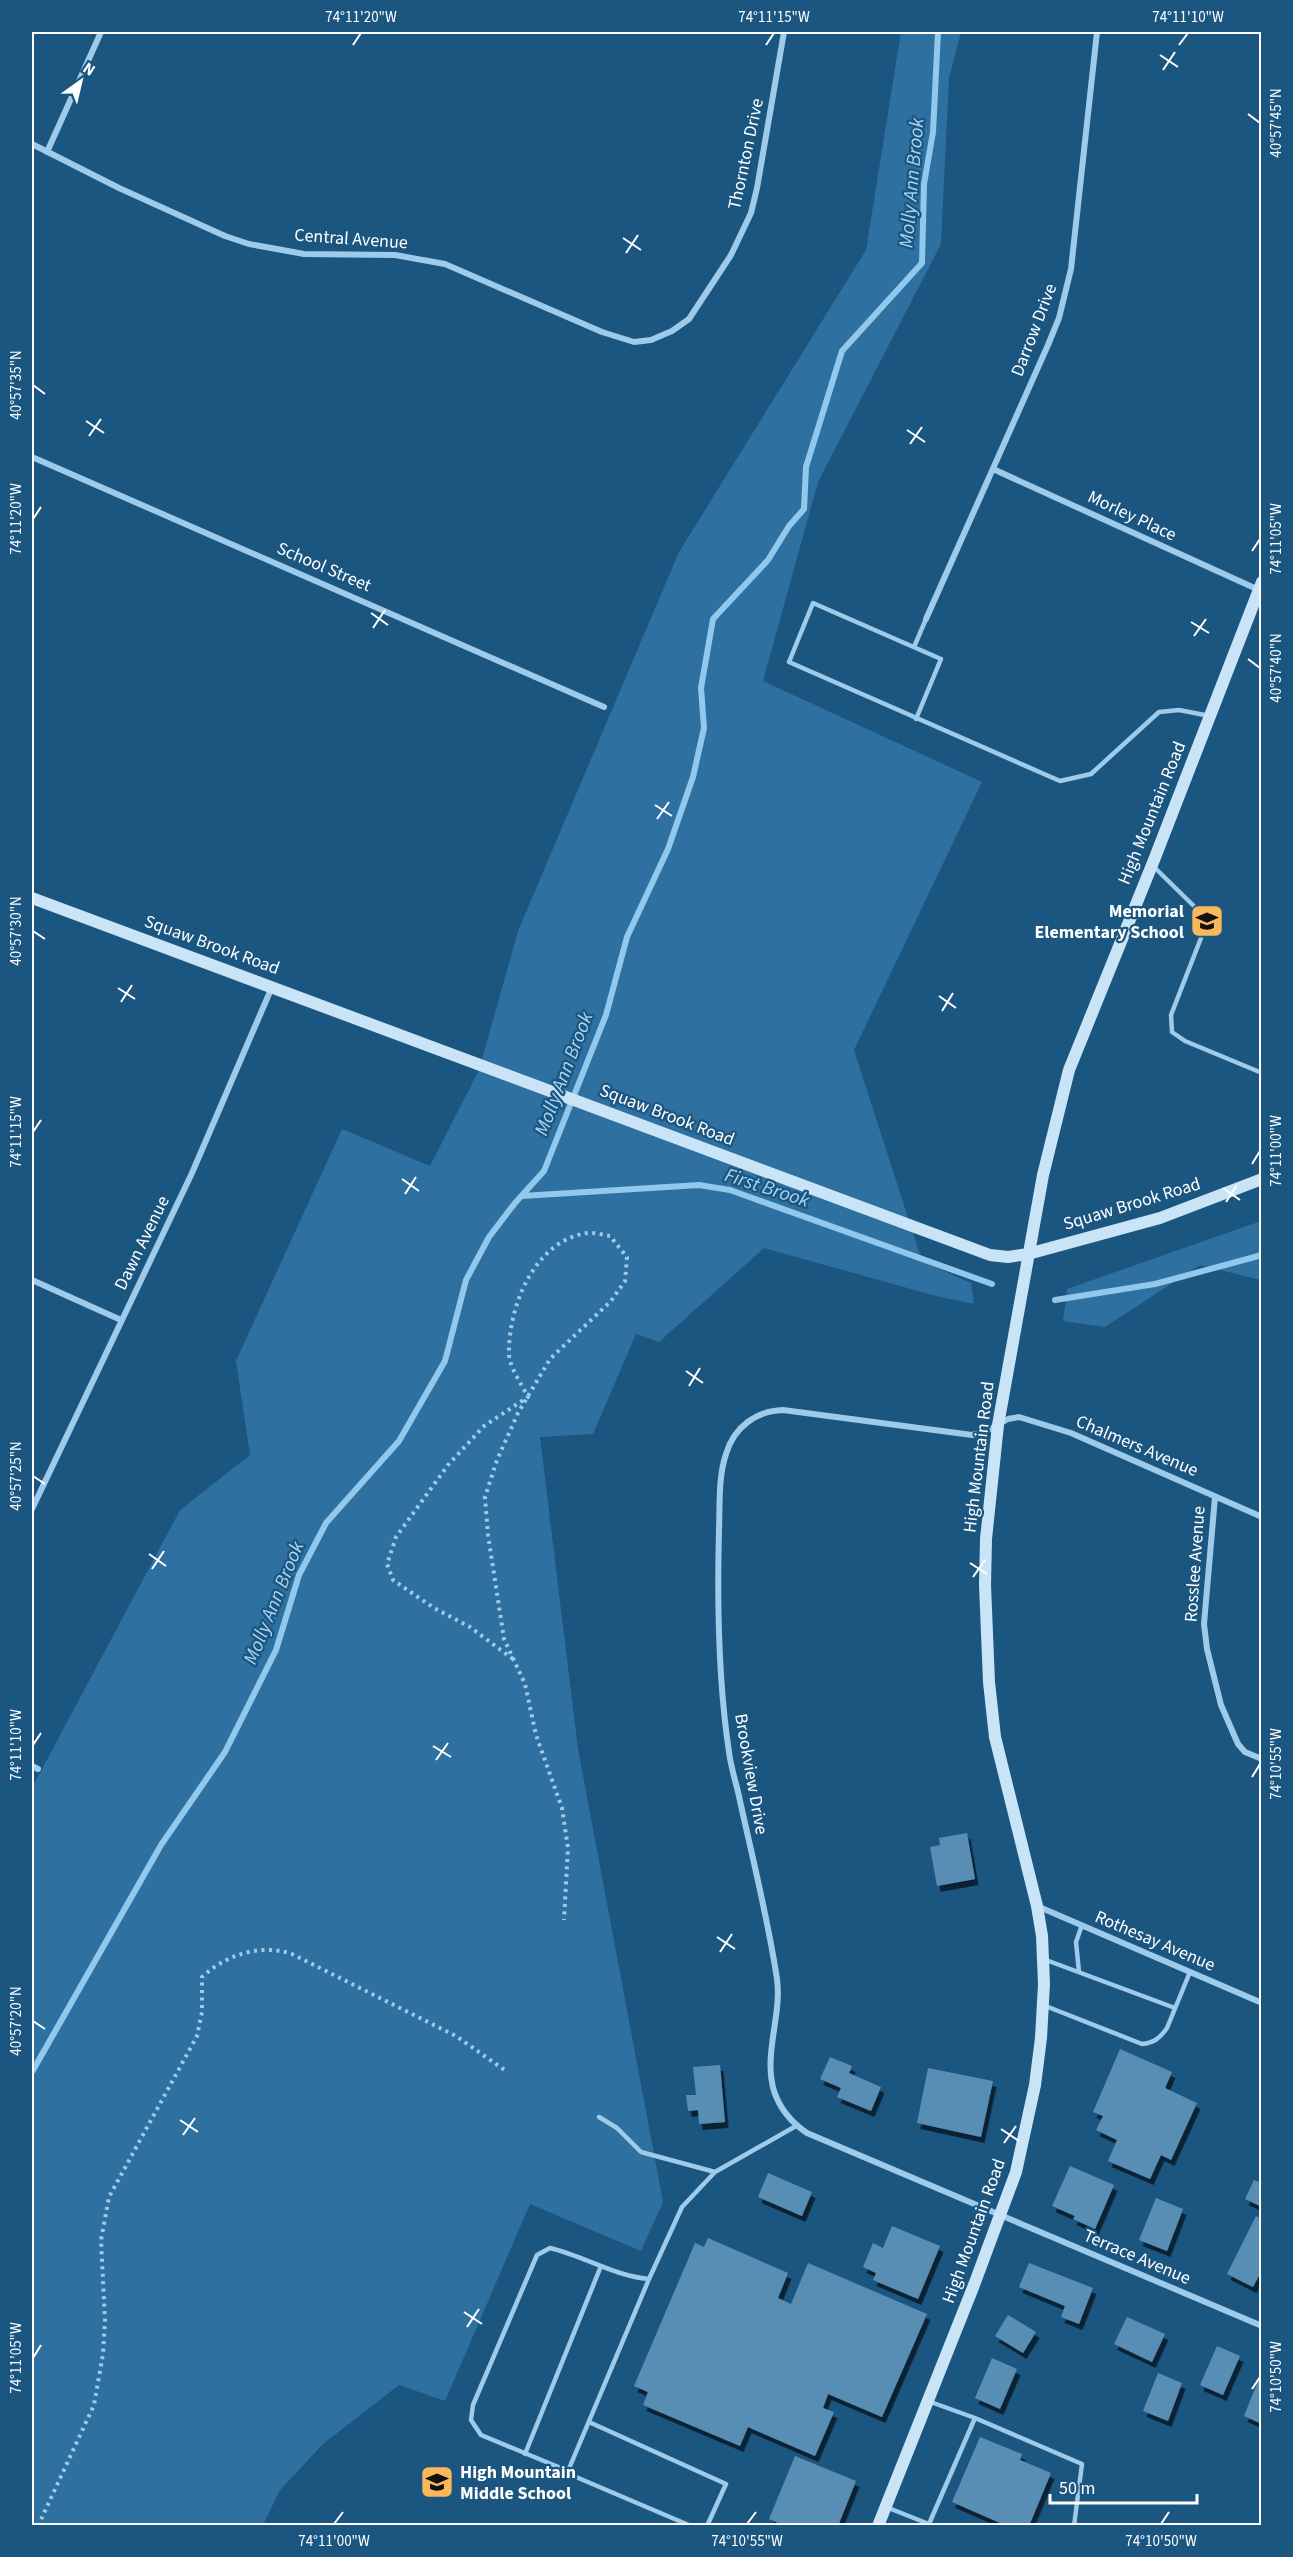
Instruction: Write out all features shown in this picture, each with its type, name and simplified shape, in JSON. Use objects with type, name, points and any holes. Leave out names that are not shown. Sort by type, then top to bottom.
[{"type":"street","points":[[46,152],[101,32]]},
{"type":"street","name":"Thornton Drive","points":[[672,331],[689,319],[731,255],[751,213],[758,188],[784,32]]},
{"type":"street","name":"Darrow Drive","points":[[926,619],[1047,345],[1066,295],[1071,269],[1097,32]]},
{"type":"street","name":"Central Avenue","points":[[32,144],[119,188],[225,236],[249,244],[304,254],[395,255],[445,264],[602,332],[634,342],[651,340],[672,331]]},
{"type":"street","name":"School Street","points":[[32,457],[604,707]]},
{"type":"street","name":"Morley Place","points":[[993,469],[1260,586]]},
{"type":"street","name":"High Mountain Road","points":[[878,2526],[1016,2172],[1035,2085],[1043,2005],[1043,1958],[1036,1906],[995,1737],[989,1682],[986,1618],[986,1539],[998,1425],[1043,1175],[1069,1070],[1152,865],[1260,586]]},
{"type":"street","name":"Squaw Brook Road","points":[[32,898],[990,1255],[1008,1257],[1028,1254],[1160,1218],[1262,1179]]},
{"type":"street","name":"Dawn Avenue","points":[[32,1509],[192,1173],[272,987]]},
{"type":"street","points":[[32,1280],[122,1320]]},
{"type":"street","name":"Brookview Drive","points":[[998,1425],[985,1432],[972,1435],[783,1410],[770,1411],[756,1416],[743,1426],[733,1439],[726,1454],[721,1480],[718,1587],[729,1755],[778,1983],[770,2071],[774,2092],[783,2111],[796,2126],[807,2133],[1000,2215]]},
{"type":"street","name":"Chalmers Avenue","points":[[998,1425],[1008,1419],[1019,1417],[1071,1433],[1262,1517]]},
{"type":"street","name":"Rosslee Avenue","points":[[1215,1497],[1204,1624],[1207,1649],[1221,1705],[1238,1744],[1245,1752],[1262,1759]]},
{"type":"street","name":"Rothesay Avenue","points":[[1036,1906],[1262,2003]]},
{"type":"street","name":"Terrace Avenue","points":[[1000,2215],[1262,2326]]},
{"type":"lane","points":[[916,719],[941,659],[813,603],[789,662],[916,719],[1060,781],[1091,774],[1159,712],[1179,710],[1210,716]]},
{"type":"lane","points":[[914,647],[926,619]]},
{"type":"lane","points":[[1152,865],[1200,912],[1201,938],[1171,1015],[1172,1032],[1185,1041],[1262,1073]]},
{"type":"lane","points":[[1079,1972],[1076,1942],[1082,1925]]},
{"type":"lane","points":[[1043,1958],[1175,2008]]},
{"type":"lane","points":[[1043,2005],[1142,2044],[1156,2041],[1162,2035],[1190,1972]]},
{"type":"lane","points":[[599,2117],[617,2128],[641,2152],[715,2172]]},
{"type":"lane","points":[[568,2471],[682,2207],[715,2172],[796,2126]]},
{"type":"lane","points":[[649,2279],[632,2278],[550,2248],[537,2255],[473,2405],[471,2420],[481,2435],[691,2526]]},
{"type":"lane","points":[[525,2454],[601,2266]]},
{"type":"lane","points":[[928,2401],[975,2418],[1082,2464],[1074,2526]]},
{"type":"lane","points":[[886,2507],[932,2525],[975,2418]]},
{"type":"lane","points":[[589,2422],[726,2484],[707,2526]]},
{"type":"path","points":[[528,1396],[509,1357],[516,1309],[530,1275],[542,1258],[563,1242],[588,1233],[610,1236],[627,1257],[625,1281],[611,1300],[550,1359],[528,1396],[496,1460],[485,1497],[488,1535],[504,1639],[525,1684],[536,1735],[562,1808],[568,1848],[564,1920]]},
{"type":"path","points":[[513,1659],[470,1627],[434,1608],[393,1580],[387,1564],[396,1537],[448,1465],[484,1426],[528,1396]]},
{"type":"path","points":[[38,2526],[94,2405],[103,2354],[105,2320],[101,2240],[109,2197],[139,2146],[197,2036],[202,2012],[202,1977],[216,1964],[249,1952],[275,1948],[292,1954],[456,2036],[506,2071]]},
{"type":"shaded area","points":[[901,32],[961,32],[949,78],[941,244],[818,482],[763,681],[982,782],[854,1050],[922,1261],[971,1283],[974,1304],[936,1296],[764,1248],[659,1342],[636,1334],[593,1434],[540,1437],[578,1749],[663,2202],[641,2251],[530,2204],[445,2401],[399,2385],[323,2444],[280,2490],[263,2525],[32,2526],[32,1788],[180,1510],[250,1455],[236,1361],[342,1129],[430,1166],[479,1070],[518,931],[679,552],[866,250]]},
{"type":"shaded area","points":[[1261,1221],[1261,1280],[1200,1265],[1105,1327],[1063,1321],[1067,1289]]},
{"type":"building","points":[[967,1833],[975,1879],[937,1886],[930,1847],[940,1845],[939,1838]]},
{"type":"building","points":[[1120,2049],[1172,2072],[1165,2088],[1197,2103],[1171,2160],[1161,2155],[1150,2179],[1108,2161],[1117,2140],[1096,2130],[1103,2116],[1093,2112]]},
{"type":"building","points":[[830,2057],[852,2066],[849,2073],[881,2087],[871,2111],[837,2097],[841,2088],[820,2079]]},
{"type":"building","points":[[720,2065],[725,2122],[699,2124],[698,2110],[688,2111],[686,2095],[696,2095],[693,2067]]},
{"type":"building","points":[[928,2068],[993,2081],[981,2137],[917,2123]]},
{"type":"building","points":[[1070,2166],[1114,2185],[1095,2229],[1073,2219],[1075,2216],[1052,2206]]},
{"type":"building","points":[[768,2173],[812,2192],[802,2216],[758,2197]]},
{"type":"building","points":[[1254,2180],[1262,2183],[1262,2207],[1245,2199]]},
{"type":"building","points":[[1156,2198],[1183,2209],[1167,2251],[1139,2240]]},
{"type":"building","points":[[1256,2216],[1262,2219],[1262,2270],[1253,2287],[1227,2274]]},
{"type":"building","points":[[892,2226],[940,2246],[918,2299],[873,2280],[876,2273],[863,2267],[873,2243],[883,2248]]},
{"type":"building","points":[[708,2238],[788,2273],[778,2298],[791,2304],[808,2263],[927,2314],[882,2417],[828,2394],[823,2408],[834,2412],[815,2456],[748,2427],[740,2446],[643,2405],[648,2392],[634,2386],[695,2243],[704,2247]]},
{"type":"building","points":[[1029,2263],[1093,2288],[1079,2324],[1061,2317],[1065,2306],[1019,2287]]},
{"type":"building","points":[[1008,2315],[1036,2332],[1023,2353],[995,2336]]},
{"type":"building","points":[[1127,2317],[1165,2334],[1152,2362],[1114,2344]]},
{"type":"building","points":[[1217,2346],[1240,2356],[1223,2395],[1200,2385]]},
{"type":"building","points":[[992,2358],[1017,2369],[1000,2409],[975,2398]]},
{"type":"building","points":[[1158,2373],[1182,2383],[1168,2421],[1143,2411]]},
{"type":"building","points":[[1262,2374],[1262,2424],[1244,2416]]},
{"type":"building","points":[[980,2437],[1022,2454],[1020,2460],[1051,2473],[1029,2526],[1007,2526],[952,2502]]},
{"type":"building","points":[[795,2456],[856,2481],[838,2526],[785,2526],[769,2519]]},
{"type":"waterway","name":"Molly Ann Brook","points":[[32,2072],[161,1845],[225,1752],[276,1650],[299,1575],[326,1523],[399,1441],[445,1361],[466,1280],[489,1237],[544,1171],[606,1015],[627,937],[668,849],[693,777],[704,728],[701,688],[713,619],[768,560],[789,526],[804,509],[806,467],[842,351],[922,263],[924,184],[933,132],[938,32]]},
{"type":"waterway","name":"First Brook","points":[[522,1196],[699,1185],[730,1190],[992,1284]]},
{"type":"waterway","name":"First Brook","points":[[1055,1300],[1155,1284],[1262,1255]]},
{"type":"place","name":"Memorial Elementary School","points":[[1207,921]]},
{"type":"place","name":"High Mountain Middle School","points":[[437,2482]]}]
